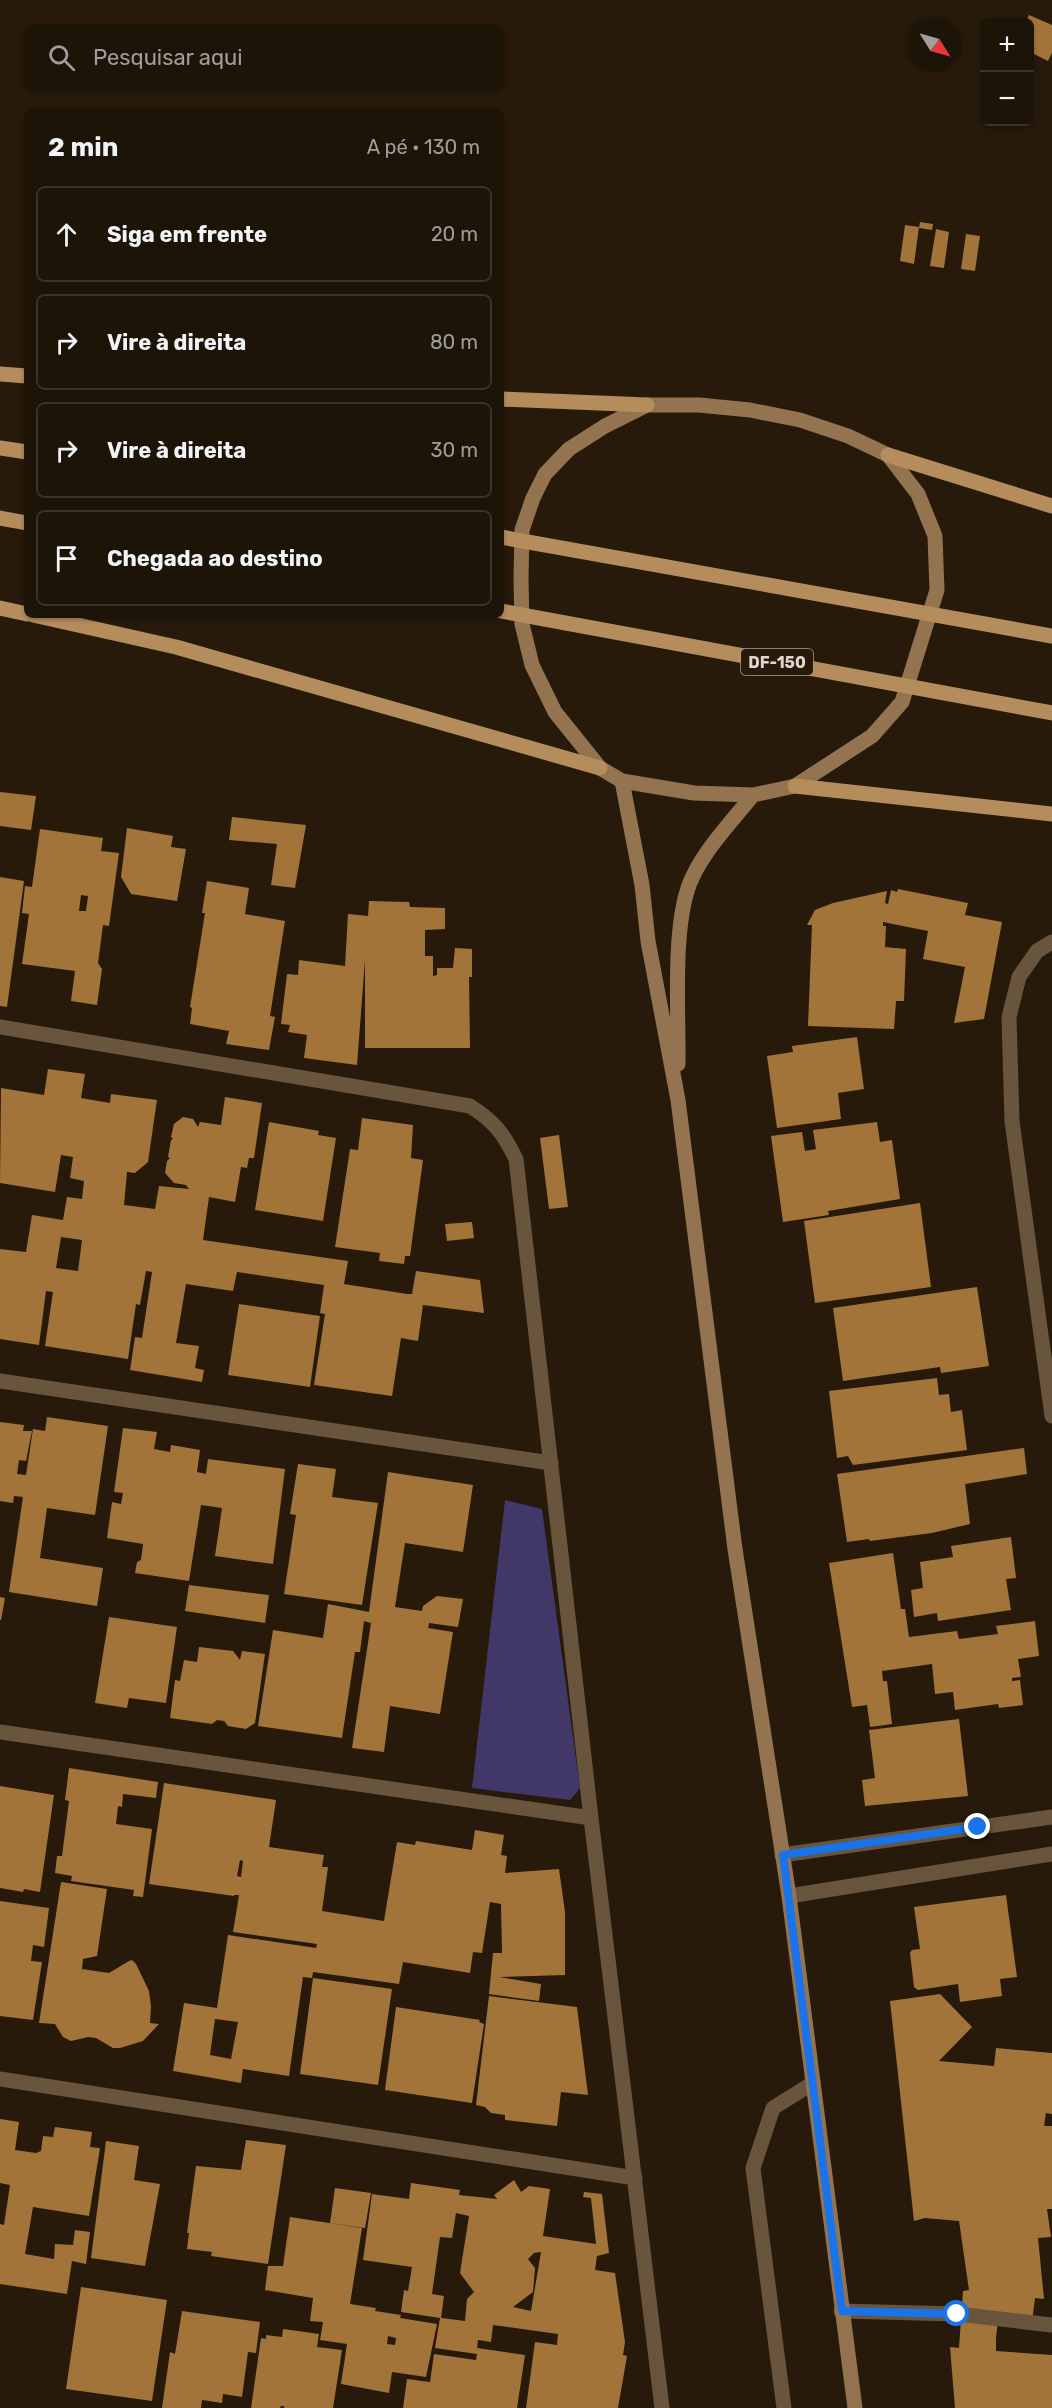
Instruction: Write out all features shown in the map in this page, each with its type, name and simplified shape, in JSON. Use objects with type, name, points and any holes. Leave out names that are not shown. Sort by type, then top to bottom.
[{"type":"main road","points":[[0,374],[24,376]]},
{"type":"main road","points":[[504,399],[699,405],[750,410],[800,420],[848,436],[888,455],[1052,506]]},
{"type":"main road","points":[[600,768],[555,712],[532,665],[522,624],[522,530],[533,498],[545,474],[569,449],[605,426],[647,405]]},
{"type":"main road","points":[[0,448],[24,452]]},
{"type":"main road","points":[[795,786],[872,736],[902,702],[937,590],[935,536],[918,495],[888,455]]},
{"type":"main road","points":[[0,518],[24,523]]},
{"type":"main road","points":[[504,538],[1052,636]]},
{"type":"main road","points":[[0,608],[24,613]]},
{"type":"main road","name":"DF-150","points":[[504,612],[1052,713]]},
{"type":"main road","points":[[46,618],[176,647],[600,768],[622,782],[694,793],[753,795],[795,786],[1052,814]]},
{"type":"main road","points":[[622,782],[642,885],[648,940],[678,1100],[735,1549],[789,1896],[855,2408]]},
{"type":"main road","points":[[678,1100],[679,937],[684,898],[692,877],[704,857],[753,795]]},
{"type":"street","points":[[1052,942],[1037,951],[1019,977],[1010,1017],[1012,1121],[1045,1320],[1052,1416]]},
{"type":"street","points":[[0,1027],[470,1106],[490,1119],[504,1135],[516,1159],[591,1818],[662,2408]]},
{"type":"street","points":[[0,1381],[551,1463]]},
{"type":"street","points":[[0,1732],[591,1818]]},
{"type":"street","points":[[783,1855],[1052,1817]]},
{"type":"street","points":[[789,1896],[1052,1854]]},
{"type":"street","points":[[0,2079],[635,2178]]},
{"type":"street","points":[[784,2408],[753,2168],[772,2108],[813,2083]]},
{"type":"street","points":[[842,2311],[957,2314],[1052,2325]]},
{"type":"shaded area","points":[[505,1500],[542,1509],[580,1788],[570,1800],[472,1788]]},
{"type":"building","points":[[1029,15],[1052,25],[1052,53],[1048,61],[1034,54],[1034,18],[1028,18]]},
{"type":"building","points":[[920,222],[933,224],[932,230],[919,228]]},
{"type":"building","points":[[905,225],[919,227],[914,264],[900,261]]},
{"type":"building","points":[[936,229],[949,232],[944,268],[930,266]]},
{"type":"building","points":[[966,234],[980,236],[975,271],[961,269]]},
{"type":"building","points":[[0,792],[36,796],[31,830],[0,826]]},
{"type":"building","points":[[232,817],[306,825],[295,888],[271,885],[277,844],[229,840]]},
{"type":"building","points":[[127,828],[173,836],[171,847],[186,849],[177,901],[131,894],[121,877]]},
{"type":"building","points":[[40,829],[103,838],[101,851],[119,853],[109,926],[103,925],[98,963],[102,969],[97,1005],[71,1001],[75,971],[22,964],[29,914],[22,913],[25,886],[32,887]],"holes":[[[81,895],[88,896],[86,911],[79,911]]]},
{"type":"building","points":[[0,877],[24,881],[7,1007],[0,1006]]},
{"type":"building","points":[[207,881],[249,888],[245,914],[285,921],[270,1016],[275,1017],[269,1050],[226,1044],[229,1031],[190,1024],[192,1008],[190,1007],[205,913],[202,913]]},
{"type":"building","points":[[898,889],[968,903],[965,915],[1002,922],[984,1019],[954,1023],[965,967],[923,959],[928,931],[883,922],[883,926],[886,926],[885,947],[906,949],[904,1001],[896,1001],[894,1029],[808,1026],[812,925],[807,925],[815,910],[833,903],[887,891],[885,903],[888,904],[891,890],[897,892]]},
{"type":"building","points":[[369,901],[409,902],[410,907],[445,908],[445,929],[425,930],[425,956],[433,956],[433,976],[437,975],[437,968],[453,968],[455,948],[472,949],[472,977],[469,977],[470,1048],[365,1048],[365,960],[357,1065],[304,1058],[307,1035],[288,1032],[290,1025],[281,1024],[287,974],[298,975],[299,960],[345,966],[348,914],[368,916]]},
{"type":"building","points":[[857,1037],[864,1089],[838,1093],[841,1119],[777,1128],[767,1056],[793,1052],[792,1046]]},
{"type":"building","points":[[48,1069],[85,1074],[81,1098],[110,1103],[111,1094],[157,1100],[148,1162],[135,1173],[127,1172],[124,1205],[155,1209],[159,1186],[189,1189],[186,1185],[174,1183],[165,1173],[167,1161],[170,1158],[168,1157],[174,1124],[183,1117],[193,1119],[198,1127],[200,1122],[221,1125],[225,1097],[262,1103],[254,1158],[249,1158],[247,1168],[241,1167],[235,1202],[209,1197],[203,1240],[348,1261],[344,1284],[407,1294],[412,1294],[416,1271],[480,1280],[484,1313],[423,1305],[418,1341],[401,1338],[392,1396],[314,1385],[325,1314],[320,1313],[324,1285],[237,1272],[233,1291],[186,1284],[176,1343],[199,1346],[195,1368],[204,1370],[202,1382],[130,1370],[135,1337],[142,1338],[152,1272],[146,1271],[140,1305],[136,1304],[128,1359],[45,1346],[53,1292],[46,1291],[39,1345],[0,1339],[0,1249],[26,1252],[32,1215],[63,1220],[67,1197],[82,1199],[84,1181],[70,1178],[73,1157],[61,1155],[55,1192],[0,1183],[1,1088],[44,1095]],"holes":[[[61,1237],[82,1240],[78,1271],[56,1268]]]},
{"type":"building","points":[[362,1118],[413,1125],[411,1158],[423,1160],[410,1256],[405,1256],[404,1264],[379,1261],[380,1253],[335,1247],[350,1149],[358,1150]]},
{"type":"building","points":[[269,1122],[319,1131],[318,1135],[336,1138],[323,1221],[255,1210]]},
{"type":"building","points":[[877,1122],[880,1142],[892,1140],[900,1199],[828,1211],[829,1215],[783,1222],[771,1136],[802,1132],[805,1151],[816,1149],[813,1130]]},
{"type":"building","points":[[559,1135],[568,1207],[549,1209],[540,1138]]},
{"type":"building","points":[[920,1203],[931,1287],[815,1303],[804,1221]]},
{"type":"building","points":[[472,1222],[474,1238],[447,1241],[445,1224]]},
{"type":"building","points":[[977,1287],[989,1366],[941,1373],[940,1367],[843,1381],[833,1308]]},
{"type":"building","points":[[239,1304],[320,1316],[310,1387],[228,1375]]},
{"type":"building","points":[[937,1378],[939,1395],[949,1394],[951,1412],[962,1410],[967,1450],[853,1465],[848,1456],[837,1458],[829,1391]]},
{"type":"building","points":[[47,1417],[108,1426],[95,1515],[47,1508],[40,1558],[103,1568],[97,1606],[9,1592],[23,1497],[14,1496],[13,1503],[0,1501],[0,1422],[24,1425],[23,1431],[32,1431],[26,1461],[19,1460],[17,1474],[26,1475],[33,1429],[45,1431]]},
{"type":"building","points":[[123,1428],[157,1432],[154,1449],[170,1452],[171,1445],[200,1450],[197,1472],[206,1474],[208,1459],[285,1469],[273,1564],[215,1556],[222,1508],[201,1505],[189,1581],[135,1573],[137,1562],[141,1560],[143,1544],[107,1538],[112,1502],[121,1504],[123,1493],[114,1492]]},
{"type":"building","points":[[1024,1448],[1027,1474],[965,1484],[970,1524],[932,1533],[847,1542],[837,1474]]},
{"type":"building","points":[[298,1464],[336,1469],[332,1497],[378,1503],[362,1605],[284,1594],[296,1515],[290,1514]]},
{"type":"building","points":[[388,1472],[473,1485],[463,1552],[405,1543],[395,1607],[422,1611],[423,1606],[437,1596],[463,1599],[458,1627],[429,1623],[428,1628],[453,1632],[440,1714],[390,1706],[384,1752],[352,1748],[371,1623],[364,1621],[360,1652],[355,1652],[342,1738],[258,1726],[273,1630],[323,1638],[328,1604],[369,1612]]},
{"type":"building","points":[[1011,1537],[1016,1578],[1006,1579],[1011,1610],[938,1621],[937,1613],[914,1617],[911,1590],[923,1588],[920,1562],[953,1557],[951,1546]]},
{"type":"building","points":[[893,1553],[901,1609],[905,1609],[909,1637],[957,1631],[959,1639],[998,1634],[996,1626],[1035,1621],[1039,1656],[1018,1659],[1021,1677],[1012,1678],[1012,1681],[1020,1680],[1023,1705],[999,1708],[998,1704],[955,1710],[953,1692],[935,1694],[932,1664],[882,1671],[883,1681],[887,1681],[892,1724],[870,1727],[867,1705],[852,1707],[829,1563]]},
{"type":"building","points":[[189,1585],[269,1595],[265,1623],[185,1611]]},
{"type":"building","points":[[0,1597],[5,1598],[1,1620],[0,1620]]},
{"type":"building","points":[[109,1617],[177,1627],[166,1703],[129,1698],[127,1708],[95,1703]]},
{"type":"building","points":[[199,1647],[233,1651],[240,1660],[242,1651],[265,1654],[255,1723],[246,1729],[228,1726],[224,1721],[217,1720],[212,1724],[170,1718],[175,1680],[180,1681],[184,1660],[197,1662]]},
{"type":"building","points":[[959,1719],[968,1796],[865,1806],[862,1780],[875,1778],[869,1730]]},
{"type":"building","points":[[69,1768],[158,1782],[156,1798],[123,1794],[122,1807],[118,1806],[116,1824],[152,1829],[143,1897],[133,1896],[134,1890],[71,1881],[72,1876],[55,1873],[57,1856],[62,1856],[69,1801],[65,1800]]},
{"type":"building","points":[[164,1783],[276,1800],[269,1847],[324,1855],[322,1867],[328,1867],[322,1911],[384,1921],[397,1842],[415,1845],[416,1841],[472,1850],[475,1830],[504,1835],[501,1855],[507,1856],[505,1873],[559,1869],[565,1912],[565,1975],[499,1977],[541,1984],[539,2001],[489,1994],[493,1953],[502,1953],[501,1904],[490,1902],[482,1953],[473,1952],[470,1973],[403,1962],[399,1984],[313,1972],[312,1978],[303,1977],[289,2076],[243,2069],[241,2083],[173,2071],[184,2003],[217,2008],[228,1935],[316,1948],[317,1944],[233,1932],[239,1895],[149,1884]],"holes":[[[240,1860],[243,1861],[241,1877],[237,1876]],[[215,2019],[238,2022],[231,2059],[210,2055]]]},
{"type":"building","points":[[0,1786],[54,1795],[40,1892],[0,1888]]},
{"type":"building","points":[[61,1882],[107,1889],[97,1956],[83,1959],[82,1969],[109,1973],[132,1960],[136,1964],[149,1991],[150,2023],[159,2024],[143,2041],[113,2048],[96,2038],[88,2037],[71,2041],[63,2037],[55,2024],[39,2023]]},
{"type":"building","points":[[1006,1895],[1017,1977],[1000,1979],[1002,1996],[960,2002],[958,1984],[918,1990],[914,1987],[910,1953],[912,1950],[920,1949],[914,1907]]},
{"type":"building","points":[[0,1901],[49,1908],[44,1947],[33,1945],[31,1961],[42,1962],[33,2020],[0,2016]]},
{"type":"building","points":[[313,1978],[392,1989],[378,2085],[300,2074]]},
{"type":"building","points":[[940,1994],[972,2027],[939,2061],[994,2066],[996,2048],[1052,2053],[1052,2114],[1046,2113],[1044,2126],[1052,2126],[1052,2209],[1047,2209],[1051,2237],[1038,2238],[1044,2299],[1035,2298],[1032,2322],[998,2319],[996,2351],[1052,2355],[1052,2408],[955,2408],[950,2347],[959,2348],[963,2291],[969,2290],[959,2221],[925,2218],[914,2221],[890,2001]]},
{"type":"building","points":[[489,1996],[577,2007],[588,2095],[561,2092],[557,2126],[505,2120],[505,2115],[491,2113],[485,2107],[476,2105]]},
{"type":"building","points":[[396,2007],[480,2020],[479,2022],[484,2024],[472,2103],[385,2090]]},
{"type":"building","points":[[0,2119],[19,2122],[15,2150],[36,2153],[41,2151],[43,2136],[53,2137],[55,2127],[92,2132],[90,2147],[100,2148],[89,2216],[33,2207],[25,2254],[54,2259],[55,2244],[73,2245],[75,2230],[90,2232],[86,2264],[72,2261],[67,2294],[0,2284],[0,2224],[4,2225],[10,2185],[0,2183]]},
{"type":"building","points":[[246,2140],[286,2145],[268,2264],[211,2256],[212,2252],[187,2249],[196,2166],[241,2170]]},
{"type":"building","points":[[106,2141],[139,2146],[134,2180],[160,2184],[145,2266],[91,2258]]},
{"type":"building","points":[[514,2180],[521,2192],[529,2186],[550,2189],[543,2236],[596,2244],[591,2198],[583,2197],[584,2192],[602,2194],[609,2253],[597,2256],[595,2270],[615,2273],[625,2342],[623,2355],[627,2356],[618,2408],[526,2408],[535,2342],[557,2345],[558,2334],[493,2325],[491,2342],[478,2340],[477,2348],[525,2355],[517,2408],[403,2408],[407,2379],[430,2382],[434,2354],[476,2360],[477,2354],[435,2348],[440,2318],[401,2312],[404,2290],[408,2291],[412,2267],[363,2260],[372,2194],[409,2199],[411,2183],[460,2190],[459,2195],[497,2199],[494,2195]],"holes":[[[456,2213],[469,2216],[460,2273],[474,2292],[467,2299],[465,2321],[441,2318],[444,2296],[432,2294],[440,2237],[452,2238]],[[541,2252],[531,2311],[513,2307],[533,2292],[535,2268],[528,2259],[534,2253]]]},
{"type":"building","points":[[335,2188],[371,2193],[365,2228],[330,2223]]},
{"type":"building","points":[[290,2217],[362,2228],[350,2304],[401,2315],[400,2318],[437,2324],[426,2377],[392,2372],[389,2393],[341,2384],[347,2344],[320,2340],[323,2322],[310,2321],[313,2298],[265,2290],[268,2266],[283,2266]],"holes":[[[388,2336],[396,2338],[395,2345],[387,2344]]]},
{"type":"building","points":[[81,2287],[167,2300],[152,2401],[66,2389]]},
{"type":"building","points":[[182,2311],[260,2322],[256,2353],[248,2352],[242,2397],[223,2394],[222,2403],[202,2400],[201,2408],[162,2408],[170,2352],[175,2354]]},
{"type":"building","points":[[283,2329],[319,2334],[317,2347],[342,2350],[333,2408],[284,2408],[281,2406],[280,2408],[251,2408],[261,2338],[266,2339],[266,2335],[282,2337]]},
{"type":"route","points":[[957,2314],[842,2311],[783,1855],[978,1827]]}]
